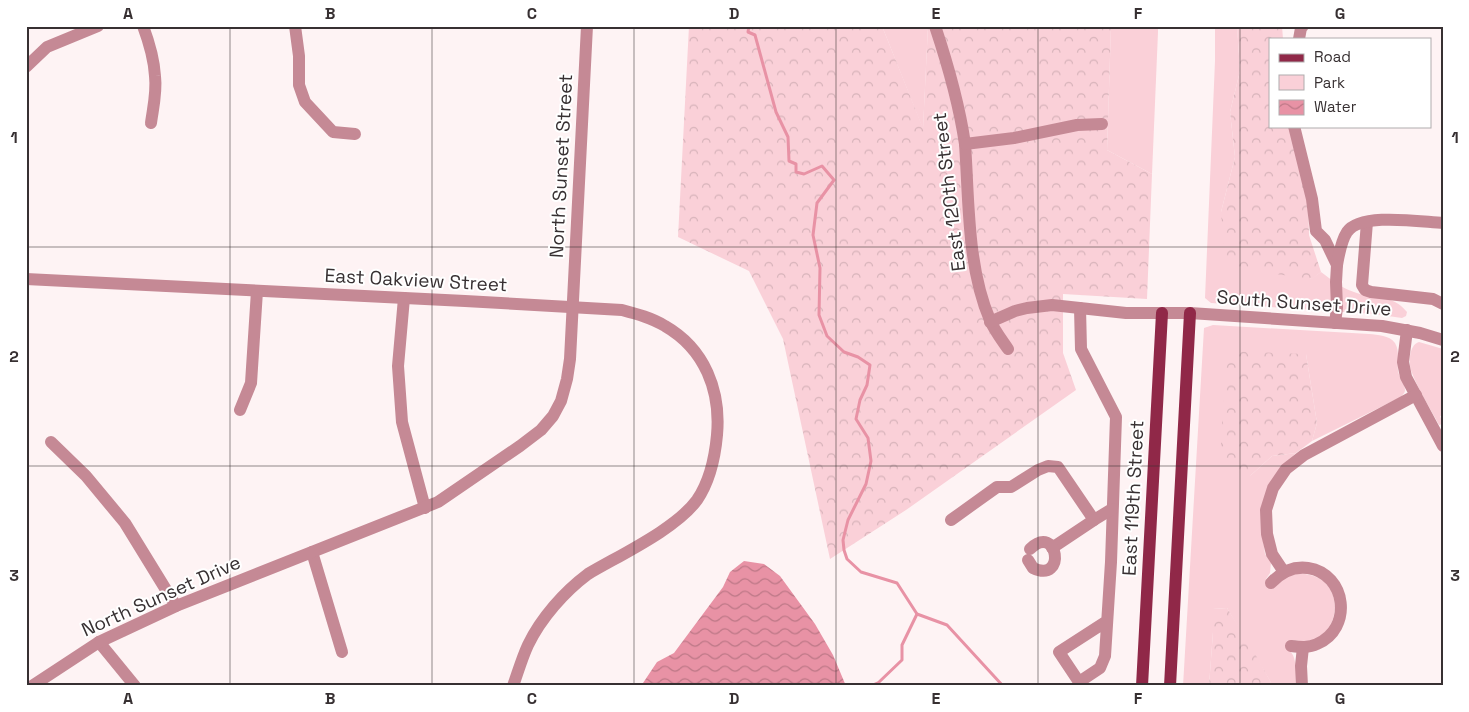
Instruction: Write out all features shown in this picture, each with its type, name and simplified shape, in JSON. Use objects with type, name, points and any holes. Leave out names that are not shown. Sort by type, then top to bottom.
[{"type":"main road","name":"East 119th Street","points":[[1142,686],[1162,313]]},
{"type":"main road","points":[[1170,686],[1190,313]]},
{"type":"street","points":[[26,67],[47,47],[98,26]]},
{"type":"street","points":[[143,26],[150,45],[156,77],[151,123]]},
{"type":"street","points":[[295,26],[299,56],[299,84],[304,102],[334,132],[355,134]]},
{"type":"street","name":"North Sunset Street","points":[[573,308],[587,26]]},
{"type":"street","name":"East 120th Street","points":[[935,26],[960,112],[965,144],[975,266],[990,322],[1008,349]]},
{"type":"street","points":[[1299,38],[1303,26]]},
{"type":"street","points":[[965,144],[1014,138],[1077,125],[1102,124]]},
{"type":"street","points":[[1294,128],[1312,199],[1316,231],[1325,240],[1337,265]]},
{"type":"street","points":[[1335,323],[1337,265],[1341,245],[1348,230],[1357,224],[1378,219],[1443,223]]},
{"type":"street","points":[[1367,222],[1362,285],[1365,290],[1433,299],[1443,304]]},
{"type":"street","name":"East Oakview Street","points":[[26,279],[622,310],[644,316],[664,325],[679,335],[698,354],[714,389],[718,422],[716,455],[706,484],[697,499],[687,510],[660,532],[588,574],[551,609],[528,646],[513,686]]},
{"type":"street","points":[[240,410],[251,383],[257,291]]},
{"type":"street","points":[[404,298],[398,366],[402,422],[425,508]]},
{"type":"street","name":"South Sunset Drive","points":[[990,322],[1015,311],[1052,306],[1126,313],[1190,313],[1382,326],[1407,330],[1443,340]]},
{"type":"street","name":"North Sunset Drive","points":[[31,682],[98,642],[176,606],[438,502],[520,446],[541,430],[553,416],[561,401],[570,358],[573,308]]},
{"type":"street","points":[[1080,308],[1081,349],[1116,417],[1111,562],[1105,656],[1100,668],[1079,682],[1059,652],[1107,621]]},
{"type":"street","points":[[1407,330],[1403,362],[1406,377],[1443,446]]},
{"type":"street","points":[[1284,572],[1272,554],[1267,534],[1266,510],[1273,488],[1286,469],[1304,455],[1416,395]]},
{"type":"street","points":[[51,442],[86,476],[125,523],[176,606]]},
{"type":"street","points":[[951,520],[997,487],[1011,487],[1048,466],[1058,467],[1094,520]]},
{"type":"street","points":[[1052,548],[1112,510]]},
{"type":"street","points":[[1042,543],[1052,548],[1056,559],[1051,568],[1047,570],[1033,568],[1029,555],[1034,545],[1042,543]]},
{"type":"street","points":[[312,552],[342,652]]},
{"type":"street","points":[[1271,582],[1278,575],[1289,569],[1301,567],[1315,569],[1332,581],[1341,599],[1342,613],[1337,626],[1329,637],[1317,645],[1297,647],[1301,666],[1302,686]]},
{"type":"street","points":[[98,642],[135,686]]},
{"type":"green space","points":[[689,26],[882,26],[923,128],[928,26],[1111,26],[1107,150],[1152,174],[1147,299],[1063,294],[1063,353],[1076,390],[906,510],[830,559],[783,339],[749,271],[678,237]]},
{"type":"green space","points":[[882,26],[928,26],[923,129]]},
{"type":"green space","points":[[1111,26],[1158,26],[1152,174],[1107,150]]},
{"type":"green space","points":[[1215,26],[1237,26],[1240,71],[1230,112],[1235,157],[1221,212],[1311,279],[1321,272],[1349,290],[1395,302],[1407,312],[1406,316],[1402,318],[1374,314],[1211,303],[1205,298]]},
{"type":"green space","points":[[1237,26],[1282,26],[1283,38],[1269,38],[1269,128],[1291,128],[1308,197],[1309,235],[1321,272],[1312,279],[1225,267],[1221,212],[1235,157],[1230,112],[1240,71]]},
{"type":"green space","points":[[1213,325],[1380,335],[1393,340],[1397,349],[1398,371],[1405,390],[1401,397],[1312,441],[1317,423],[1306,354],[1250,476],[1272,456],[1296,453],[1280,468],[1261,526],[1265,554],[1271,562],[1270,573],[1266,579],[1274,587],[1288,576],[1305,574],[1320,579],[1330,589],[1334,601],[1334,614],[1330,626],[1321,636],[1309,641],[1293,640],[1290,651],[1293,654],[1295,663],[1296,686],[1273,686],[1227,608],[1213,609],[1209,686],[1183,686],[1204,328]]},
{"type":"green space","points":[[1419,342],[1443,349],[1443,415],[1440,416],[1443,424],[1439,425],[1412,373],[1411,350]]},
{"type":"green space","points":[[1226,351],[1306,354],[1317,423],[1312,441],[1296,453],[1272,456],[1250,476],[1220,462]]},
{"type":"green space","points":[[1227,608],[1273,686],[1209,686],[1213,609]]},
{"type":"water","points":[[744,561],[764,564],[780,576],[815,624],[833,655],[846,686],[641,686],[657,662],[674,653],[723,587],[730,572]]},
{"type":"waterway","points":[[749,26],[748,32],[755,35],[776,112],[788,137],[789,161],[796,164],[796,172],[804,174],[822,166],[834,180],[817,203],[813,235],[820,268],[819,315],[827,336],[844,352],[858,357],[870,365],[867,385],[860,400],[856,419],[868,438],[871,461],[866,484],[848,520],[843,540],[847,559],[861,572],[897,583],[917,614],[947,625],[1003,686]]},
{"type":"waterway","points":[[871,686],[878,683],[902,660],[902,645],[917,614]]}]
